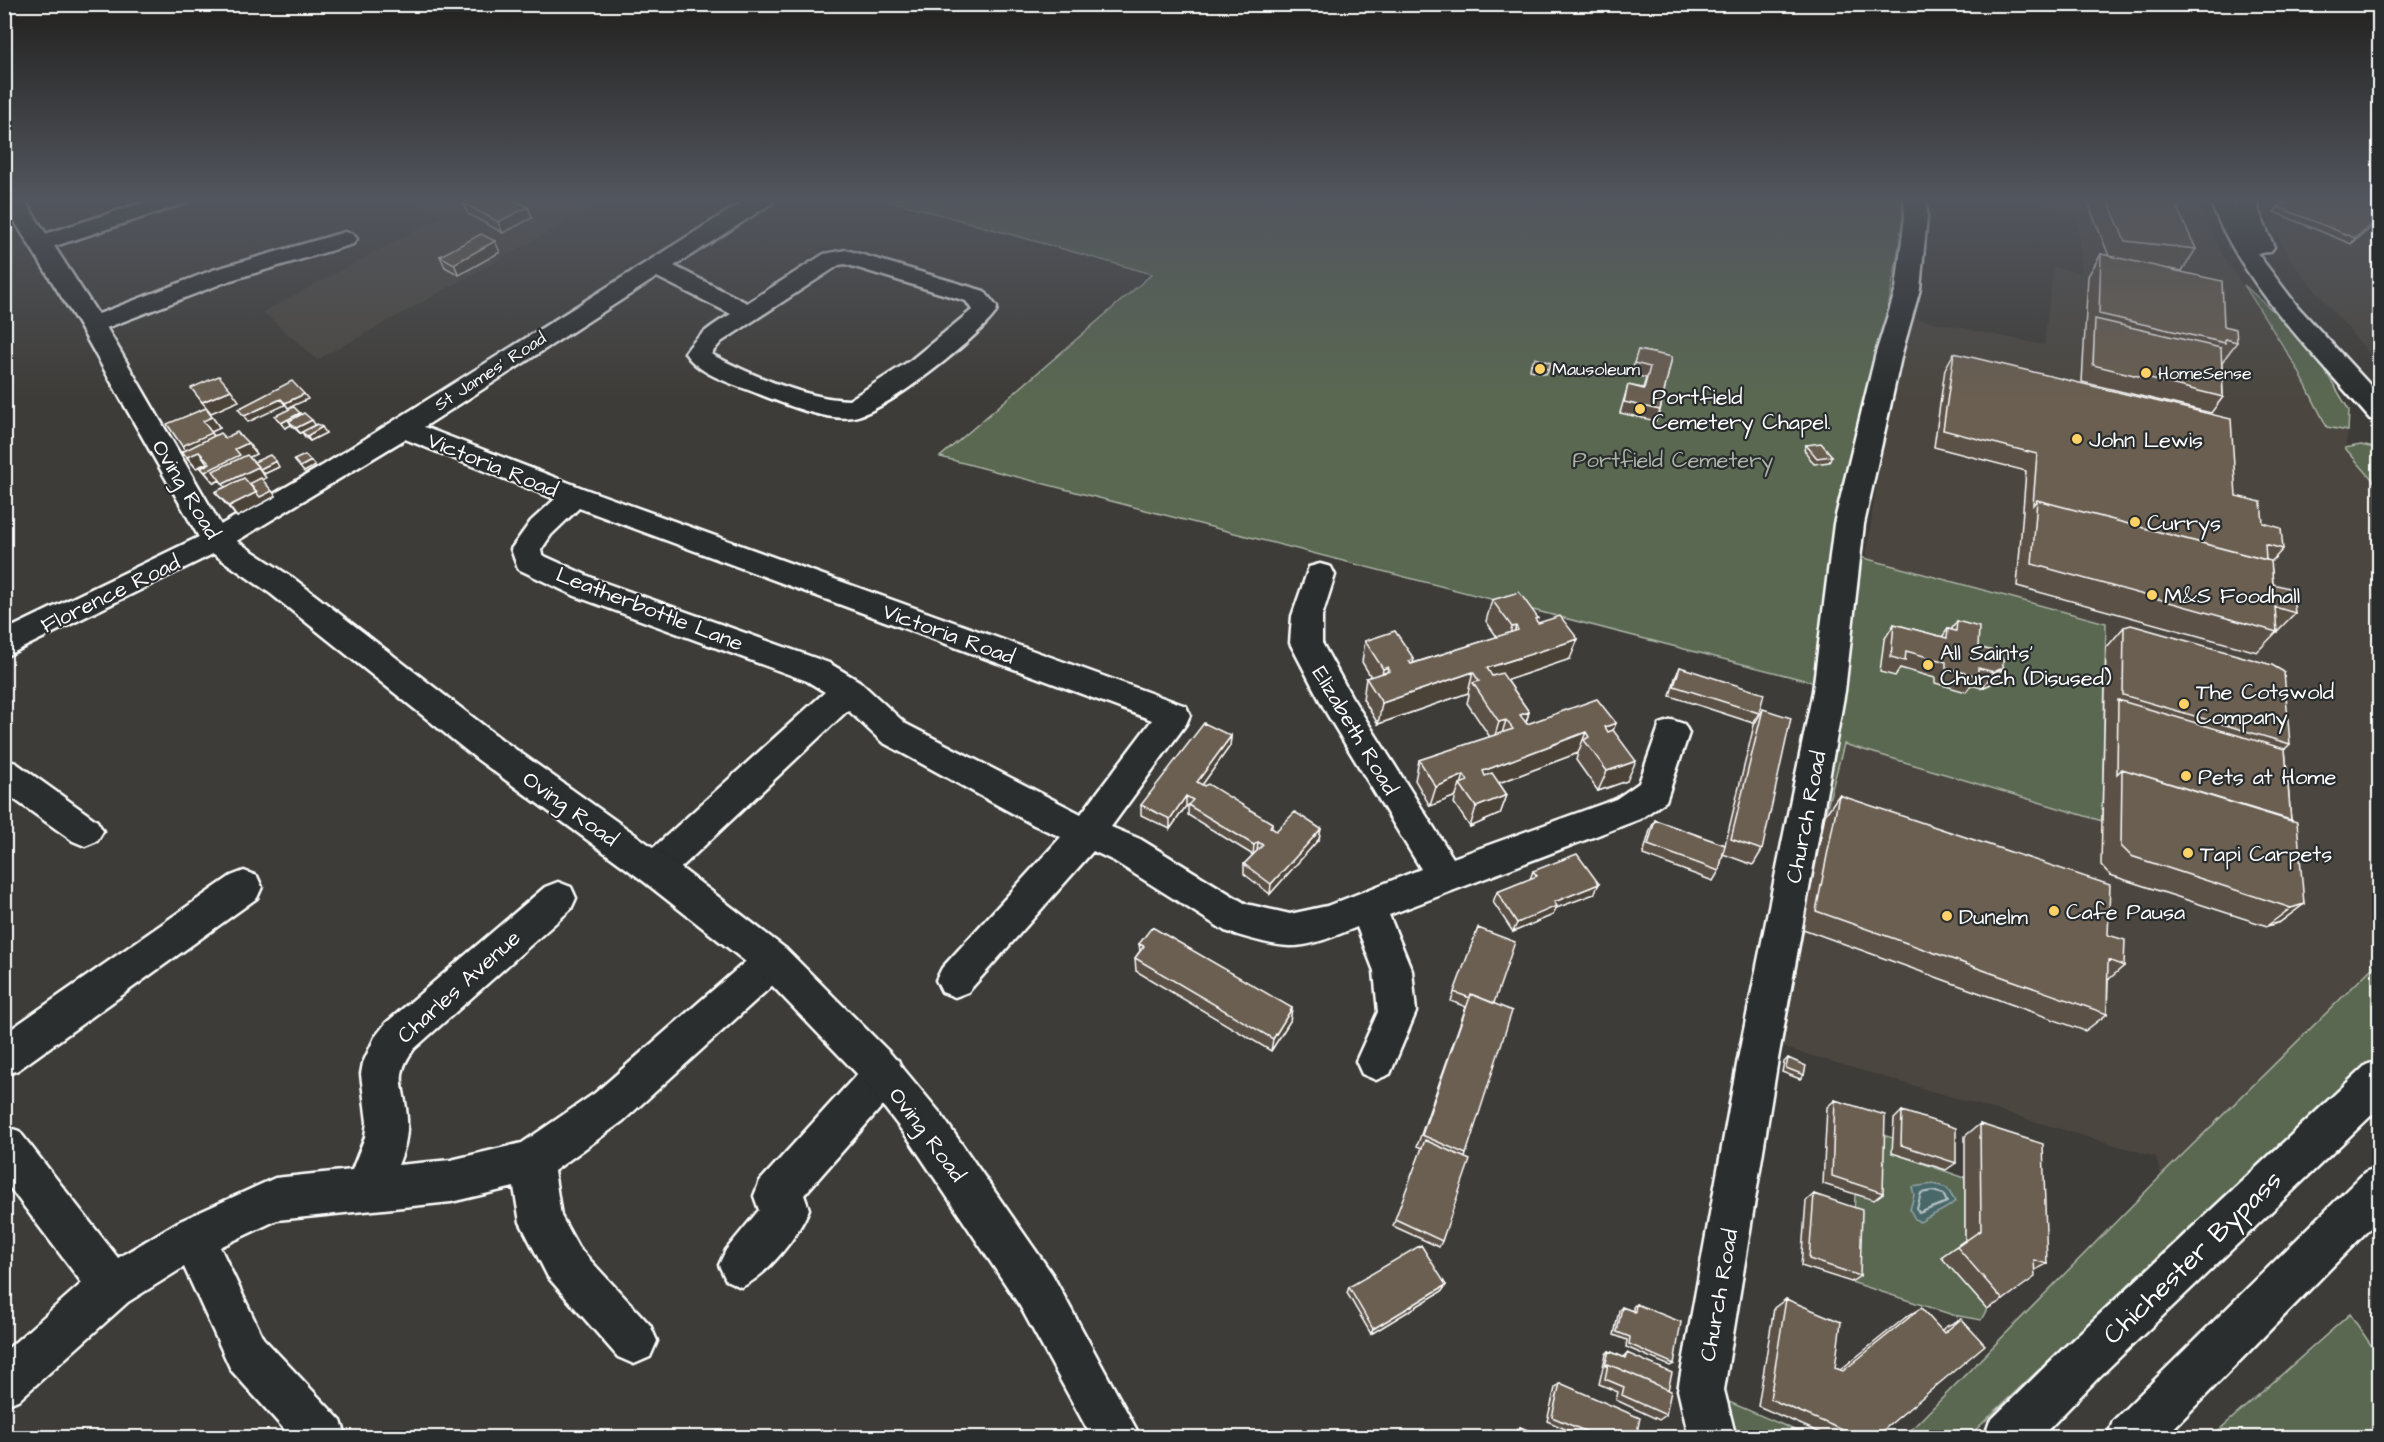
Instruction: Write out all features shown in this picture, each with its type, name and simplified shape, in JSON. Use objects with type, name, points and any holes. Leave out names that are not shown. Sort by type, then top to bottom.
[{"type":"main road","name":"Oving Road","points":[[55,265],[92,325],[215,541],[282,586],[489,749],[655,869],[773,961],[884,1074],[925,1127],[1005,1241],[1056,1324],[1118,1437]]},
{"type":"main road","points":[[92,325],[252,265]]},
{"type":"main road","points":[[822,265],[702,346],[698,353],[702,359],[824,407],[852,409],[876,399],[978,318],[985,306],[975,296],[873,265]]},
{"type":"main road","name":"Church Road","points":[[1713,1437],[1701,1390],[1758,1059],[1828,691],[1849,524],[1889,353],[1908,289],[1911,265]]},
{"type":"main road","points":[[2253,265],[2295,319],[2379,413]]},
{"type":"main road","points":[[2276,265],[2301,297],[2379,382]]},
{"type":"main road","points":[[655,266],[748,313]]},
{"type":"main road","name":"St James' Road","points":[[215,541],[333,473],[655,266]]},
{"type":"main road","name":"Victoria Road","points":[[402,428],[575,496],[1174,715],[1086,834],[955,980]]},
{"type":"main road","name":"Leatherbottle Lane","points":[[575,496],[541,528],[526,549],[529,561],[586,588],[818,672],[848,690],[894,733],[1086,834]]},
{"type":"main road","name":"Florence Road","points":[[4,645],[215,541]]},
{"type":"main road","name":"Elizabeth Road","points":[[1320,575],[1307,616],[1306,644],[1328,687],[1445,876]]},
{"type":"main road","points":[[655,869],[848,690]]},
{"type":"main road","points":[[1086,834],[1127,850],[1238,919],[1290,930],[1329,922],[1445,876],[1628,809],[1654,791],[1672,733]]},
{"type":"main road","points":[[4,773],[85,831]]},
{"type":"main road","points":[[4,1057],[244,887]]},
{"type":"main road","name":"Charles Avenue","points":[[365,1189],[386,1138],[387,1123],[381,1063],[387,1050],[400,1036],[558,898]]},
{"type":"main road","points":[[1368,908],[1393,972],[1397,1012],[1376,1061]]},
{"type":"main road","points":[[4,1383],[112,1286],[194,1237],[275,1199],[451,1181],[531,1162],[609,1107],[773,961]]},
{"type":"main road","points":[[741,1265],[788,1209],[775,1196],[884,1074]]},
{"type":"main road","name":"Chichester Bypass","points":[[2007,1437],[2083,1360],[2379,1079]]},
{"type":"main road","points":[[4,1146],[112,1286]]},
{"type":"main road","points":[[531,1162],[541,1222],[563,1262],[634,1341]]},
{"type":"main road","points":[[2130,1437],[2379,1187]]},
{"type":"main road","points":[[2338,1227],[2379,1210]]},
{"type":"main road","points":[[194,1237],[247,1354],[324,1437]]},
{"type":"shaded area","points":[[350,265],[489,265],[317,360],[263,312]]},
{"type":"shaded area","points":[[2081,265],[2230,265],[2297,368],[2327,427],[2348,431],[2345,449],[2379,487],[2379,961],[2161,1176],[2156,1157],[1782,1047],[1825,815],[1844,744],[2102,821],[2106,623],[1866,559],[1900,315],[2044,345],[2053,267],[2082,273]]},
{"type":"shaded area","points":[[2295,265],[2379,265],[2379,365]]},
{"type":"green space","name":"Portfield Cemetery","points":[[1121,265],[1896,265],[1845,553],[2106,623],[2102,821],[1844,744],[1825,815],[1782,1047],[1762,1039],[1816,683],[940,457],[1152,274]]},
{"type":"green space","points":[[2244,285],[2303,338],[2317,357],[2349,410],[2348,431],[2327,427],[2297,368]]},
{"type":"green space","points":[[2361,445],[2379,449],[2379,487],[2345,448]]},
{"type":"green space","points":[[2379,961],[2379,1056],[2169,1246],[1968,1437],[1903,1438],[2161,1176]]},
{"type":"green space","points":[[1876,1133],[1893,1138],[1893,1153],[1965,1178],[1965,1240],[1942,1257],[1987,1309],[1981,1320],[1953,1315],[1851,1282],[1855,1194],[1874,1199]]},
{"type":"green space","points":[[2350,1314],[2379,1357],[2379,1437],[2211,1437]]},
{"type":"green space","points":[[1701,1390],[1811,1437],[1713,1437]]},
{"type":"water","points":[[1934,1184],[1947,1188],[1955,1201],[1920,1222],[1915,1219],[1910,1210],[1914,1195],[1912,1187]]},
{"type":"building","points":[[2101,265],[2152,265],[2222,281],[2224,326],[2236,329],[2237,342],[2225,339],[2225,343],[2099,314]]},
{"type":"building","points":[[2095,319],[2221,348],[2223,397],[2093,365]]},
{"type":"building","points":[[1638,350],[1672,357],[1660,410],[1624,402],[1628,385],[1644,389],[1650,367],[1634,363]]},
{"type":"building","points":[[1954,353],[2231,419],[2236,496],[2261,502],[2263,523],[2281,528],[2283,549],[2265,544],[2266,560],[2037,500],[2033,505],[2037,454],[1943,430]]},
{"type":"building","points":[[1535,358],[1551,363],[1548,369],[1531,364]]},
{"type":"building","points":[[219,376],[231,390],[202,402],[191,388]]},
{"type":"building","points":[[292,381],[304,394],[285,403],[281,399],[244,416],[238,409]]},
{"type":"building","points":[[294,407],[300,413],[281,423],[275,416]]},
{"type":"building","points":[[206,408],[212,417],[203,421],[212,433],[182,446],[167,424]]},
{"type":"building","points":[[304,413],[312,420],[296,428],[289,421]]},
{"type":"building","points":[[317,424],[322,427],[307,436],[302,432]]},
{"type":"building","points":[[237,432],[248,443],[235,449],[240,455],[205,472],[201,468],[210,463],[199,452],[187,457],[182,452],[220,433],[225,438]]},
{"type":"building","points":[[1821,443],[1832,456],[1817,458],[1806,445]]},
{"type":"building","points":[[247,455],[258,467],[223,484],[213,471]]},
{"type":"building","points":[[270,455],[276,461],[260,469],[254,462]]},
{"type":"building","points":[[305,455],[311,461],[300,467],[294,460]]},
{"type":"building","points":[[244,478],[257,492],[229,506],[215,492]]},
{"type":"building","points":[[261,478],[272,491],[260,497],[249,484]]},
{"type":"building","points":[[2037,500],[2271,561],[2273,584],[2292,589],[2295,613],[2275,607],[2277,632],[2032,564]]},
{"type":"building","points":[[1519,592],[1538,618],[1535,619],[1538,623],[1560,616],[1578,639],[1487,668],[1492,676],[1502,673],[1529,712],[1520,715],[1527,724],[1597,699],[1616,723],[1605,727],[1608,732],[1613,730],[1636,761],[1607,771],[1584,740],[1589,737],[1586,732],[1483,771],[1485,776],[1492,773],[1507,795],[1476,807],[1460,784],[1468,781],[1464,775],[1436,787],[1419,760],[1513,729],[1506,720],[1499,722],[1473,683],[1479,681],[1473,672],[1382,703],[1366,678],[1390,671],[1388,667],[1383,669],[1365,641],[1395,631],[1414,659],[1409,661],[1411,664],[1518,630],[1516,626],[1512,627],[1492,600]]},
{"type":"building","points":[[1957,621],[1979,627],[1978,647],[1993,651],[2003,659],[2003,668],[1994,672],[1978,668],[1978,676],[1946,668],[1946,662],[1906,651],[1905,661],[1891,657],[1894,624],[1947,638],[1948,629],[1956,631]]},
{"type":"building","points":[[2131,625],[2272,665],[2284,672],[2290,744],[2123,695],[2124,627]]},
{"type":"building","points":[[1680,667],[1764,694],[1759,713],[1674,686]]},
{"type":"building","points":[[2118,700],[2285,749],[2291,821],[2122,769],[2117,774]]},
{"type":"building","points":[[1763,709],[1791,718],[1762,850],[1731,839]]},
{"type":"building","points":[[1204,723],[1231,736],[1197,782],[1204,786],[1208,784],[1272,823],[1270,827],[1276,831],[1295,812],[1321,829],[1271,884],[1244,864],[1263,845],[1258,842],[1254,845],[1188,805],[1193,800],[1186,796],[1170,819],[1141,805]]},
{"type":"building","points":[[2122,769],[2297,822],[2304,904],[2291,908],[2131,856],[2121,846]]},
{"type":"building","name":"Dunelm","points":[[1839,795],[2110,885],[2108,935],[2125,940],[2124,966],[2108,960],[2107,1014],[1816,911]]},
{"type":"building","points":[[1655,820],[1725,845],[1719,871],[1648,845]]},
{"type":"building","points":[[1577,854],[1599,884],[1554,902],[1557,906],[1517,923],[1497,892],[1537,876],[1533,871]]},
{"type":"building","points":[[1152,927],[1292,1008],[1273,1039],[1135,958],[1144,946],[1139,944]]},
{"type":"building","points":[[1478,928],[1515,942],[1494,1003],[1471,994],[1470,998],[1454,992]]},
{"type":"building","points":[[1471,994],[1512,1011],[1466,1154],[1422,1135]]},
{"type":"building","points":[[1788,1058],[1806,1066],[1804,1075],[1786,1068]]},
{"type":"building","points":[[1835,1100],[1885,1115],[1883,1193],[1832,1176]]},
{"type":"building","points":[[1902,1111],[1956,1128],[1956,1163],[1901,1145]]},
{"type":"building","points":[[1980,1124],[2043,1144],[2047,1264],[2034,1260],[2035,1277],[2003,1300],[1957,1247],[1981,1230]]},
{"type":"building","points":[[1425,1140],[1470,1160],[1442,1241],[1395,1219]]},
{"type":"building","points":[[1814,1194],[1862,1210],[1860,1276],[1809,1259]]},
{"type":"building","points":[[1421,1245],[1446,1285],[1373,1329],[1349,1287]]},
{"type":"building","points":[[1786,1299],[1841,1322],[1835,1368],[1843,1371],[1921,1308],[1944,1333],[1961,1319],[1985,1345],[1875,1437],[1859,1437],[1770,1399]]},
{"type":"building","points":[[1636,1304],[1681,1322],[1674,1364],[1629,1344],[1630,1337],[1617,1332],[1622,1307],[1635,1312]]},
{"type":"building","points":[[1609,1351],[1625,1358],[1627,1353],[1672,1373],[1668,1390],[1608,1364],[1605,1366]]},
{"type":"building","points":[[1608,1364],[1671,1391],[1666,1415],[1622,1395],[1624,1387],[1605,1379]]},
{"type":"building","points":[[1560,1383],[1640,1418],[1636,1437],[1599,1437],[1552,1417]]},
{"type":"building","points":[[1520,1427],[1544,1437],[1518,1437]]},
{"type":"place","name":"Mausoleum","points":[[1540,369]]},
{"type":"place","name":"HomeSense","points":[[2146,373]]},
{"type":"place","name":"Portfield Cemetery Chapel.","points":[[1640,409]]},
{"type":"place","name":"John Lewis","points":[[2077,439]]},
{"type":"place","name":"Currys","points":[[2135,522]]},
{"type":"place","name":"M&S Foodhall","points":[[2152,595]]},
{"type":"place","name":"All Saints' Church (Disused)","points":[[1928,665]]},
{"type":"place","name":"The Cotswold Company","points":[[2184,704]]},
{"type":"place","name":"Pets at Home","points":[[2186,776]]},
{"type":"place","name":"Tapi Carpets","points":[[2188,853]]},
{"type":"place","name":"Cafe Pausa","points":[[2054,911]]},
{"type":"place","name":"Dunelm","points":[[1947,916]]}]
